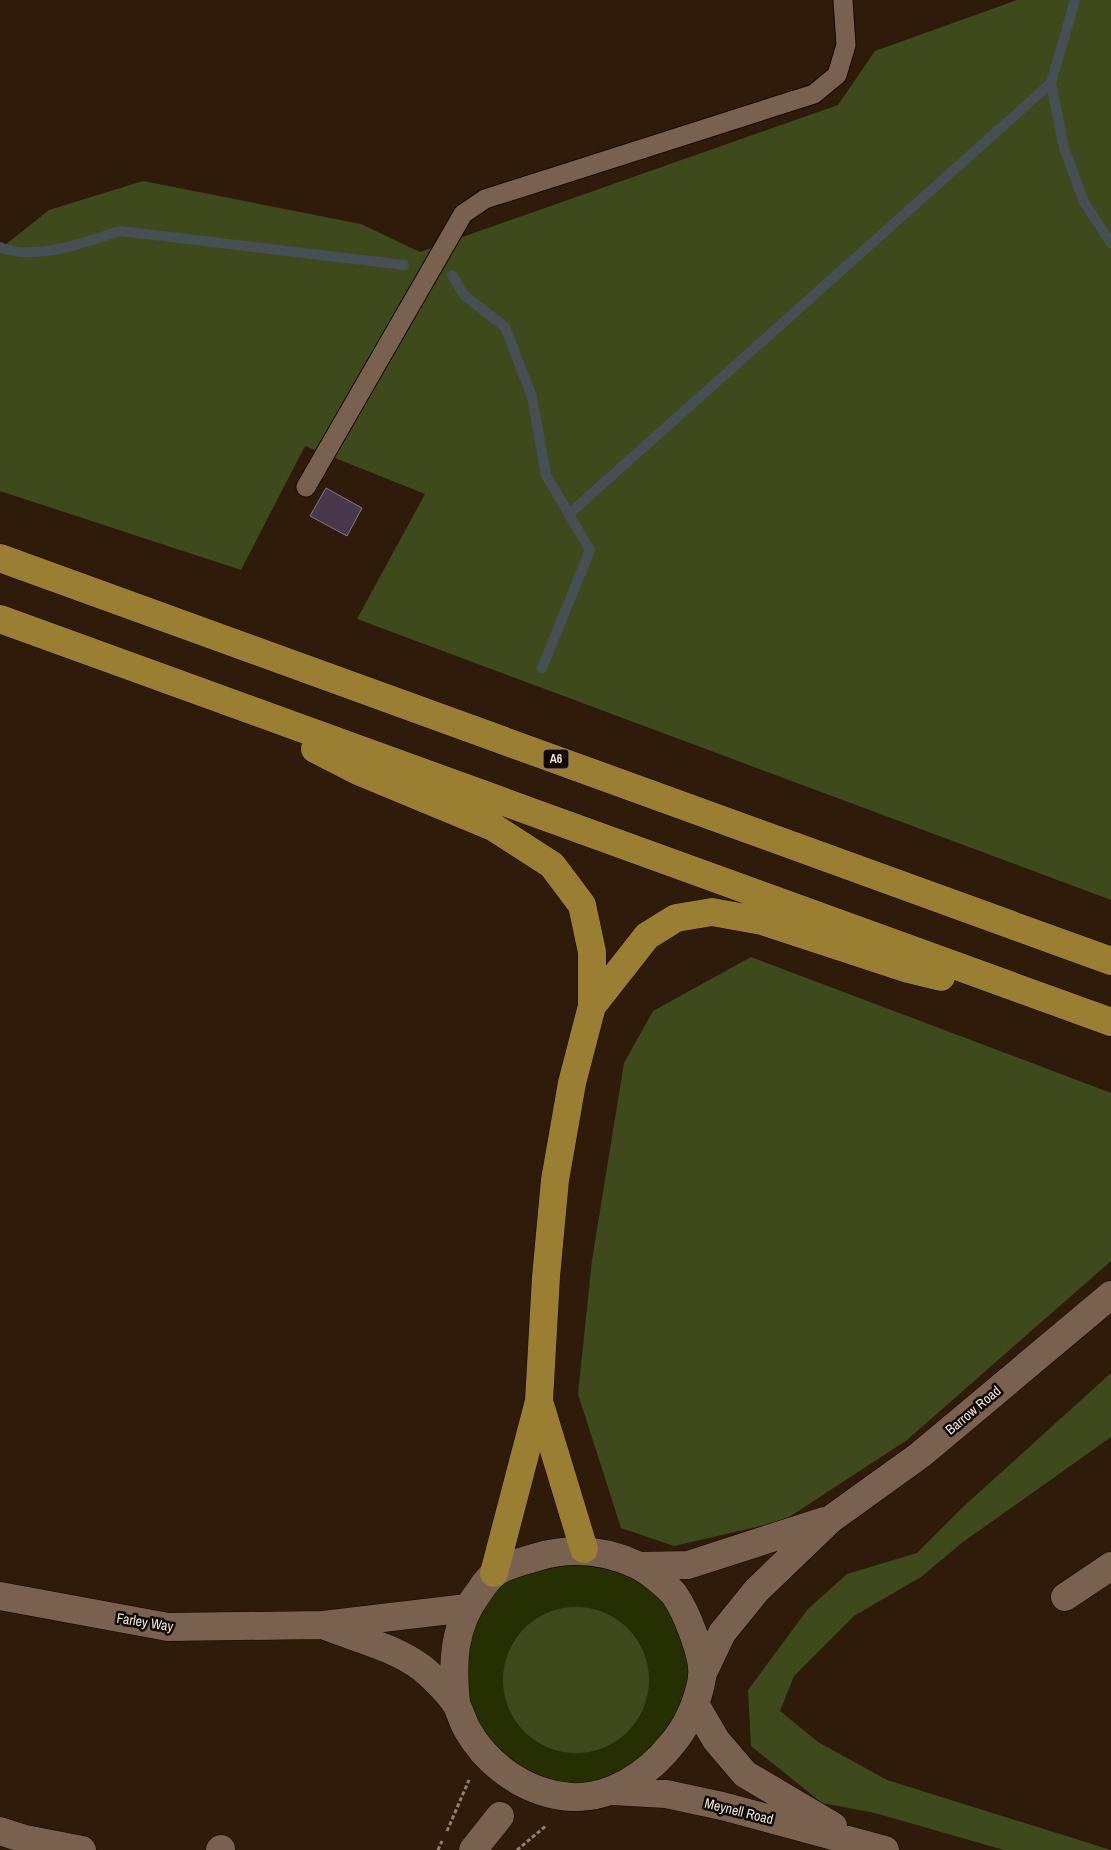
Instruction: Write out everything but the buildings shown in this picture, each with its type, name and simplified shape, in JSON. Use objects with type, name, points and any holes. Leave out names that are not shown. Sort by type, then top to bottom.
[{"type":"highway","name":"A6","points":[[0,558],[1111,961]]},
{"type":"highway","points":[[0,619],[1103,1019]]},
{"type":"highway","points":[[219,698],[358,771],[493,827],[552,865],[582,905],[592,952],[592,1006],[572,1083],[555,1180],[546,1277],[540,1401],[494,1573]]},
{"type":"highway","points":[[592,1006],[647,936],[676,918],[712,912],[762,921],[908,969],[1103,1019]]},
{"type":"highway","points":[[540,1401],[584,1549]]},
{"type":"street","name":"Barrow Road","points":[[702,1675],[722,1633],[757,1590],[831,1518],[920,1454],[1111,1295]]},
{"type":"street","name":"Barrow Road","points":[[640,1566],[688,1565],[831,1518]]},
{"type":"street","points":[[584,1549],[613,1556],[640,1566],[673,1593],[695,1637],[702,1675],[695,1704],[675,1741],[661,1758],[638,1777],[612,1791],[571,1797],[542,1791],[514,1780],[482,1752],[466,1729],[456,1703],[453,1672],[459,1628],[467,1608],[494,1573],[522,1561],[552,1553],[584,1549]]},
{"type":"street","points":[[1066,1597],[1111,1566]]},
{"type":"street","name":"Farley Way","points":[[0,1596],[168,1627],[323,1625],[467,1608]]},
{"type":"street","name":"Farley Way","points":[[323,1625],[386,1650],[421,1668],[456,1703]]},
{"type":"street","name":"Meynell Road","points":[[695,1704],[716,1740],[745,1774],[874,1847]]},
{"type":"street","name":"Meynell Road","points":[[612,1791],[666,1794],[722,1806],[874,1847]]},
{"type":"street","points":[[473,1850],[500,1816]]},
{"type":"street","points":[[0,1831],[25,1839],[82,1850]]},
{"type":"lane","points":[[306,487],[464,214],[485,199],[814,94],[836,75],[846,46],[843,0]]},
{"type":"path","points":[[438,1850],[482,1752]]},
{"type":"green space","points":[[1017,0],[1111,0],[1111,900],[357,619],[425,494],[305,446],[241,570],[0,491],[0,249],[49,210],[143,181],[361,224],[420,252],[838,105],[875,51]]},
{"type":"green space","points":[[751,957],[1111,1093],[1111,1261],[907,1440],[783,1521],[674,1546],[621,1528],[578,1394],[592,1260],[624,1063],[653,1011]]},
{"type":"green space","points":[[1111,1373],[1111,1437],[963,1542],[921,1577],[854,1616],[794,1676],[780,1711],[818,1742],[887,1780],[1111,1850],[1004,1850],[875,1813],[822,1803],[751,1746],[748,1690],[808,1609],[847,1574],[917,1553],[963,1507]]},
{"type":"green space","points":[[616,1557],[685,1615],[695,1704],[612,1791],[514,1780],[456,1703],[481,1589],[494,1573]],"holes":[[[511,1647],[585,1753],[563,1752],[542,1745],[504,1694],[504,1670]]]},
{"type":"green space","points":[[576,1607],[604,1613],[627,1629],[643,1652],[649,1680],[643,1708],[627,1731],[604,1747],[576,1753],[548,1747],[525,1731],[509,1708],[503,1680],[509,1652],[525,1629],[548,1613]]},
{"type":"waterway","points":[[1075,0],[1051,83],[1064,148],[1084,202],[1111,243]]},
{"type":"waterway","points":[[569,514],[1051,83]]},
{"type":"waterway","points":[[0,247],[28,252],[60,249],[120,231],[404,265]]},
{"type":"waterway","points":[[452,275],[464,295],[505,327],[532,397],[546,475],[590,550],[542,668]]}]
